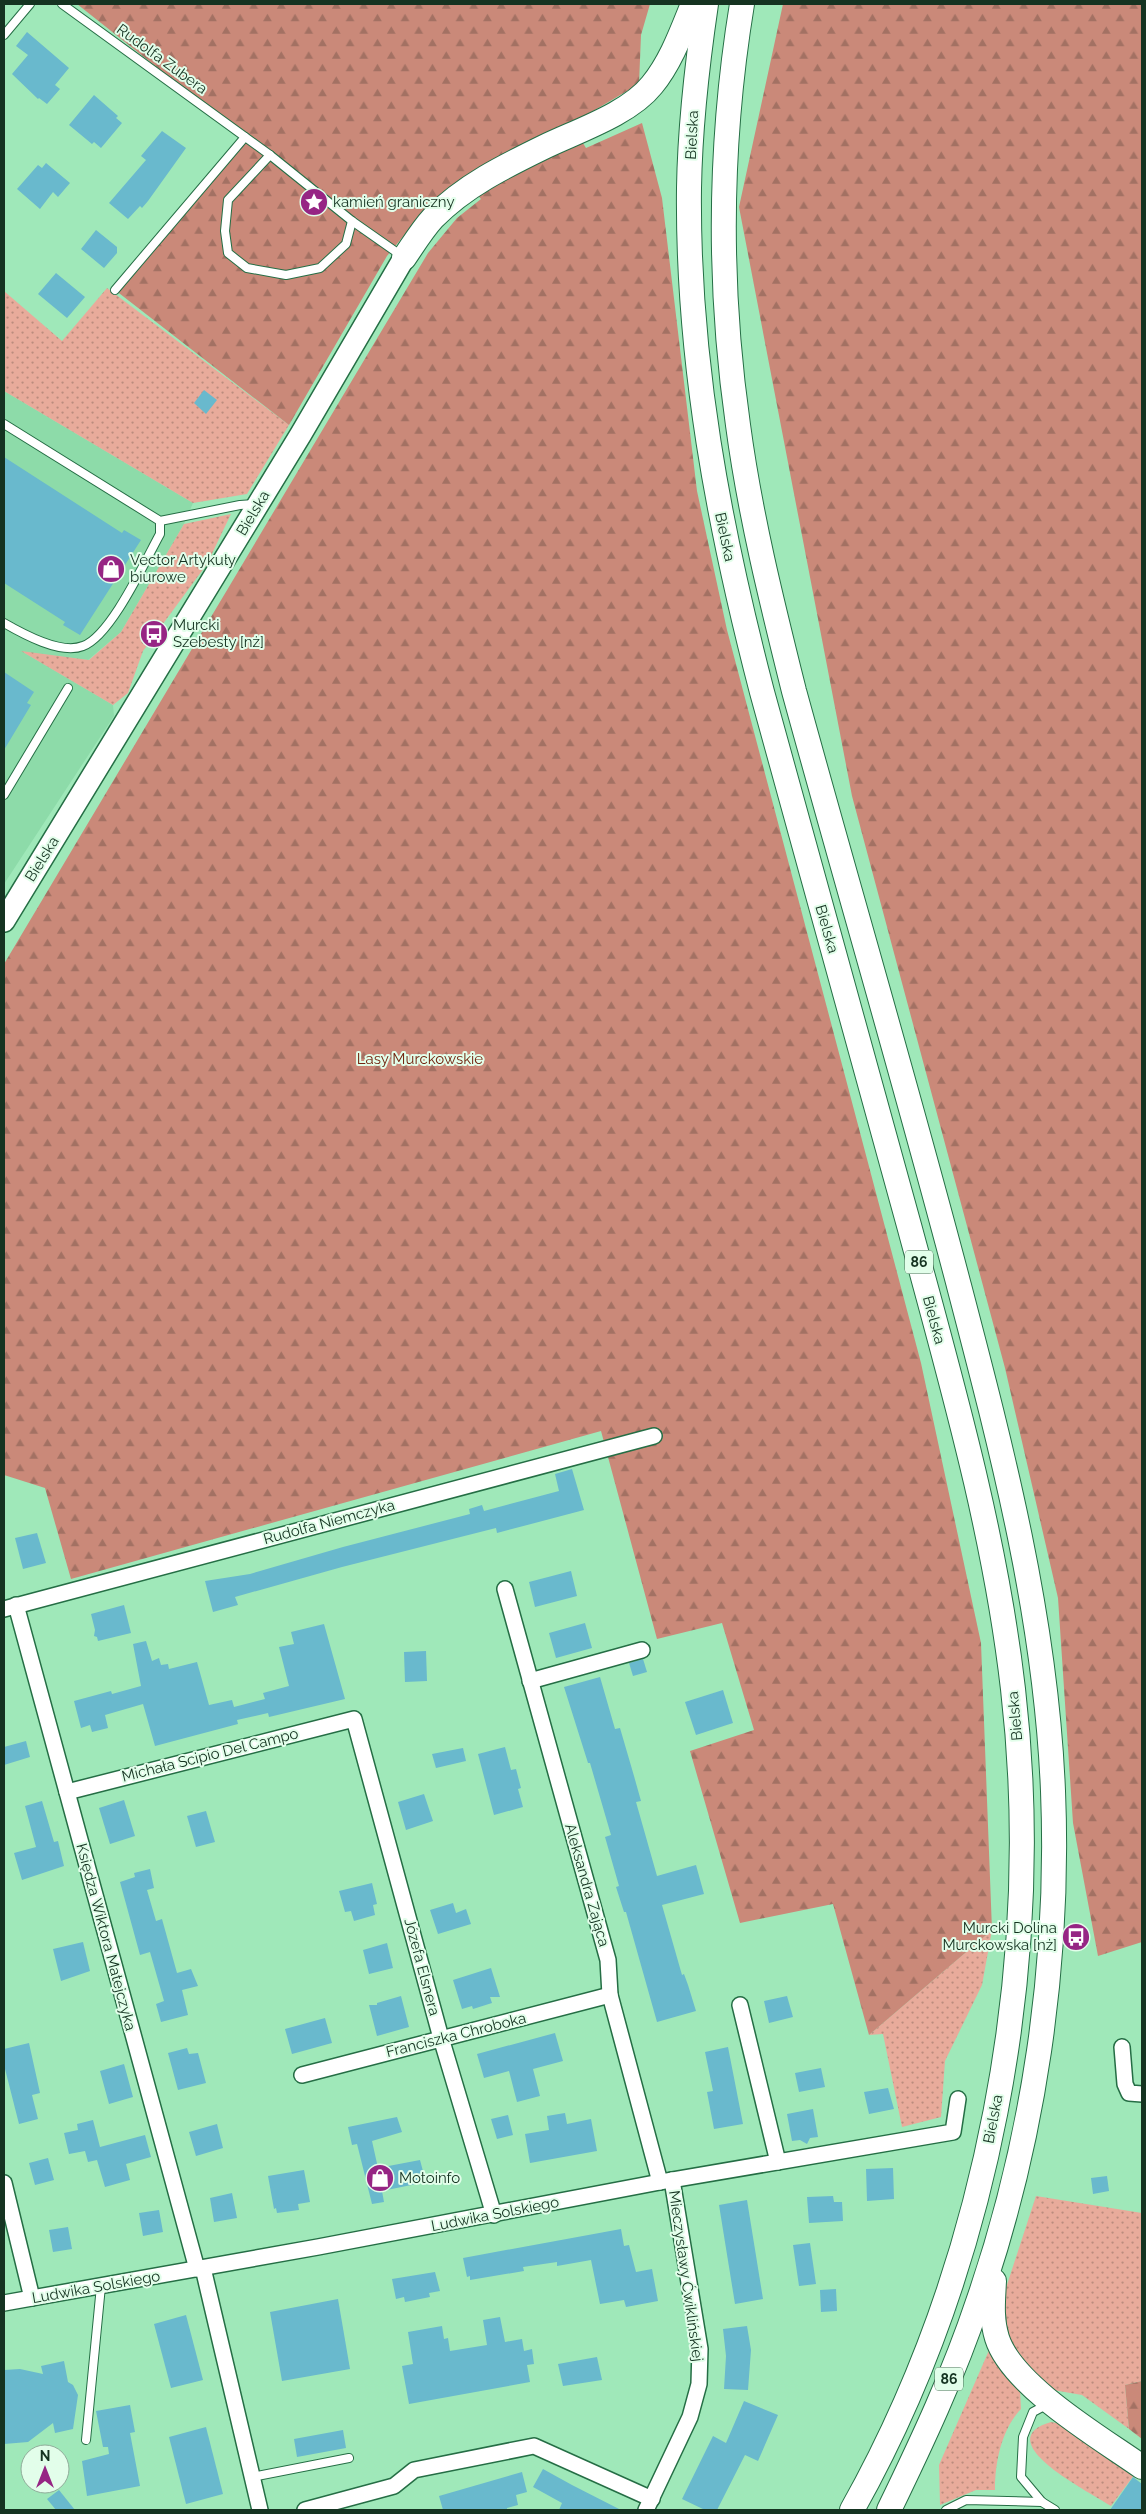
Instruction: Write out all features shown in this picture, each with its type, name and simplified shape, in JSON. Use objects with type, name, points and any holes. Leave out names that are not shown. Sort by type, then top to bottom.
[{"type":"main road","points":[[404,258],[432,219],[453,200],[511,163],[614,113],[651,86],[670,56],[693,4]]},
{"type":"main road","name":"Bielska","points":[[706,4],[692,126],[690,238],[701,390],[713,474],[728,554],[762,692],[964,1432],[995,1568],[1013,1691],[1016,1730],[1021,1834],[1018,1930],[1009,2025],[992,2124],[964,2237],[933,2331],[894,2426],[852,2510]]},
{"type":"main road","name":"86","points":[[741,7],[724,153],[723,210],[728,332],[747,484],[774,610],[794,691],[992,1411],[1029,1578],[1044,1688],[1053,1794],[1051,1933],[1035,2070],[1016,2166],[997,2242],[960,2352],[925,2435],[889,2510]]},
{"type":"main road","points":[[997,2242],[992,2317],[1005,2356],[1016,2371],[1052,2402],[1142,2467]]},
{"type":"street","name":"Bielska","points":[[4,921],[258,504],[404,258]]},
{"type":"street","name":"Rudolfa Niemczyka","points":[[10,1607],[654,1436]]},
{"type":"street","name":"Aleksandra Zająca","points":[[505,1590],[608,1960],[610,1995],[666,2181]]},
{"type":"street","name":"Księdza Wiktora Matejczyka","points":[[10,1607],[66,1792],[200,2269],[260,2510]]},
{"type":"street","points":[[530,1681],[642,1650]]},
{"type":"street","name":"Michała Scipio Del Campo","points":[[66,1792],[354,1719]]},
{"type":"street","name":"Józefa Elsnera","points":[[354,1719],[441,2038],[494,2215]]},
{"type":"street","name":"Franciszka Chroboka","points":[[302,2075],[610,1995]]},
{"type":"street","points":[[740,2005],[778,2162]]},
{"type":"street","points":[[1122,2047],[1125,2084],[1129,2093],[1142,2094]]},
{"type":"street","name":"Ludwika Solskiego","points":[[4,2303],[494,2215],[666,2181],[953,2132],[958,2099]]},
{"type":"street","name":"Mieczysławy Ćwiklińskiej","points":[[649,2505],[690,2417],[700,2384],[700,2349],[666,2181]]},
{"type":"street","points":[[4,2183],[32,2298]]},
{"type":"street","points":[[305,2510],[394,2486],[414,2470],[534,2446],[649,2505]]},
{"type":"lane","points":[[4,35],[30,4]]},
{"type":"lane","name":"Rudolfa Zubera","points":[[62,4],[246,137],[352,221],[404,258]]},
{"type":"lane","points":[[115,290],[246,137]]},
{"type":"lane","points":[[270,155],[228,200],[225,231],[228,253],[247,268],[286,275],[320,268],[346,244],[352,221]]},
{"type":"lane","points":[[4,424],[160,521],[240,505],[258,504]]},
{"type":"lane","points":[[4,623],[57,648],[83,646],[107,628],[160,534],[160,521]]},
{"type":"lane","points":[[4,795],[68,688]]},
{"type":"lane","points":[[86,2440],[101,2286]]},
{"type":"lane","points":[[1052,2402],[1032,2412],[1023,2436],[1021,2477],[1042,2502],[1055,2510]]},
{"type":"lane","points":[[252,2477],[349,2458]]},
{"type":"lane","points":[[946,2510],[966,2500],[1042,2502]]},
{"type":"shaded area","points":[[107,288],[289,425],[247,494],[193,503],[4,391],[4,291],[62,341]]},
{"type":"shaded area","points":[[4,391],[193,503],[184,524],[121,632],[88,660],[23,652],[113,705],[114,716],[4,884]]},
{"type":"shaded area","points":[[231,514],[207,564],[143,651],[128,693],[113,705],[21,651],[89,660],[121,632],[184,524]]},
{"type":"shaded area","points":[[992,1930],[982,1985],[945,2061],[941,2117],[902,2127],[883,2034],[869,2035]]},
{"type":"shaded area","points":[[1036,2196],[1142,2213],[1142,2381],[1125,2385],[1129,2429],[1082,2395],[1047,2389],[1009,2347],[1002,2318],[1003,2297]]},
{"type":"shaded area","points":[[990,2348],[1020,2389],[1021,2409],[1014,2417],[1004,2436],[996,2468],[995,2490],[976,2490],[940,2505],[939,2465]]},
{"type":"shaded area","points":[[1051,2422],[1066,2425],[1135,2474],[1111,2506],[1067,2479],[1036,2454],[1030,2441],[1034,2431]]},
{"type":"green space","name":"Lasy Murckowskie","points":[[77,4],[650,4],[641,35],[639,84],[571,124],[586,148],[642,123],[662,198],[697,491],[727,630],[921,1363],[981,1643],[992,1930],[869,2035],[833,1904],[740,1923],[690,1751],[754,1730],[722,1623],[657,1639],[601,1431],[71,1579],[45,1488],[4,1475],[4,964],[428,253],[457,218],[481,199],[463,178],[425,210],[387,256],[289,425],[115,290],[245,137]]},
{"type":"green space","points":[[783,4],[1142,4],[1142,1942],[1098,1956],[1073,1823],[1058,1598],[1005,1368],[852,796],[739,207]]},
{"type":"green space","points":[[1142,2381],[1142,2439],[1129,2429],[1125,2385]]},
{"type":"building","points":[[27,32],[69,68],[55,85],[60,89],[47,104],[38,99],[12,74],[28,55],[16,46]]},
{"type":"building","points":[[94,95],[118,116],[116,118],[122,123],[101,148],[94,142],[92,144],[69,125]]},
{"type":"building","points":[[162,131],[186,148],[148,201],[142,208],[140,206],[128,219],[109,203],[146,160],[141,156]]},
{"type":"building","points":[[46,163],[70,183],[58,197],[53,192],[40,209],[17,189],[38,165],[42,168]]},
{"type":"building","points":[[96,230],[117,247],[117,253],[104,268],[81,249]]},
{"type":"building","points":[[56,273],[85,297],[67,318],[38,294]]},
{"type":"building","points":[[204,390],[217,400],[206,414],[194,403]]},
{"type":"building","points":[[4,457],[122,533],[124,530],[141,540],[80,635],[63,625],[65,622],[4,583]]},
{"type":"building","points":[[4,672],[34,692],[27,703],[31,705],[4,750]]},
{"type":"building","points":[[572,1469],[584,1510],[497,1533],[496,1528],[342,1567],[235,1597],[238,1605],[213,1612],[205,1581],[250,1574],[343,1547],[470,1514],[469,1509],[482,1505],[484,1511],[559,1491],[555,1474]]},
{"type":"building","points":[[37,1533],[46,1563],[23,1569],[15,1538]]},
{"type":"building","points":[[571,1571],[577,1596],[535,1607],[529,1582]]},
{"type":"building","points":[[124,1605],[131,1633],[98,1641],[97,1637],[94,1636],[95,1630],[91,1614]]},
{"type":"building","points":[[585,1623],[592,1648],[556,1658],[549,1633]]},
{"type":"building","points":[[324,1624],[345,1699],[269,1717],[268,1713],[237,1720],[238,1724],[155,1746],[143,1704],[105,1715],[108,1728],[92,1732],[90,1725],[81,1728],[74,1701],[111,1691],[112,1694],[141,1686],[133,1644],[146,1641],[152,1661],[159,1658],[161,1665],[168,1664],[169,1669],[197,1662],[209,1705],[232,1700],[234,1707],[265,1699],[263,1693],[289,1686],[279,1647],[294,1644],[291,1632]]},
{"type":"building","points":[[426,1651],[427,1681],[405,1682],[404,1652]]},
{"type":"building","points":[[643,1659],[647,1672],[633,1676],[629,1663]]},
{"type":"building","points":[[600,1677],[615,1729],[620,1728],[634,1776],[641,1801],[636,1802],[657,1876],[696,1865],[704,1894],[662,1905],[682,1975],[684,1974],[696,2011],[657,2022],[626,1912],[624,1912],[616,1887],[619,1886],[605,1837],[611,1835],[590,1763],[588,1763],[564,1687]]},
{"type":"building","points":[[723,1690],[733,1723],[696,1735],[685,1702]]},
{"type":"building","points":[[26,1741],[30,1757],[4,1765],[4,1747]]},
{"type":"building","points":[[505,1747],[511,1770],[516,1769],[521,1788],[518,1789],[523,1807],[494,1815],[478,1754]]},
{"type":"building","points":[[463,1748],[466,1761],[436,1768],[432,1754]]},
{"type":"building","points":[[424,1794],[433,1821],[406,1830],[398,1802]]},
{"type":"building","points":[[124,1800],[135,1836],[110,1844],[99,1808]]},
{"type":"building","points":[[42,1801],[54,1842],[58,1841],[64,1866],[22,1880],[14,1853],[36,1847],[25,1806]]},
{"type":"building","points":[[206,1811],[215,1842],[196,1847],[187,1816]]},
{"type":"building","points":[[150,1869],[154,1888],[147,1890],[156,1921],[162,1919],[177,1973],[191,1969],[198,1986],[182,1990],[188,2015],[161,2022],[156,2004],[164,2001],[150,1952],[140,1955],[120,1882],[135,1877],[134,1873]]},
{"type":"building","points":[[372,1883],[377,1904],[373,1905],[375,1915],[354,1921],[351,1911],[345,1912],[339,1891]]},
{"type":"building","points":[[453,1903],[456,1913],[466,1909],[471,1924],[438,1934],[430,1910]]},
{"type":"building","points":[[83,1942],[90,1971],[61,1981],[53,1949]]},
{"type":"building","points":[[387,1943],[393,1968],[369,1974],[363,1950]]},
{"type":"building","points":[[491,1968],[500,1997],[490,1997],[492,2003],[473,2009],[472,2006],[462,2009],[453,1980]]},
{"type":"building","points":[[401,1996],[409,2027],[377,2036],[369,2005],[377,2005],[377,2003]]},
{"type":"building","points":[[787,1996],[793,2017],[769,2023],[764,2001]]},
{"type":"building","points":[[325,2018],[332,2043],[292,2054],[285,2029]]},
{"type":"building","points":[[555,2033],[563,2061],[533,2069],[540,2096],[517,2102],[509,2071],[484,2078],[477,2054]]},
{"type":"building","points":[[29,2043],[40,2093],[32,2095],[38,2119],[19,2124],[4,2065],[4,2049]]},
{"type":"building","points":[[728,2047],[743,2124],[714,2129],[707,2092],[713,2091],[705,2052]]},
{"type":"building","points":[[187,2048],[189,2054],[198,2053],[206,2083],[178,2090],[168,2053]]},
{"type":"building","points":[[124,2064],[133,2097],[109,2104],[100,2071]]},
{"type":"building","points":[[821,2068],[825,2087],[799,2092],[795,2073]]},
{"type":"building","points":[[888,2088],[894,2109],[869,2114],[864,2092]]},
{"type":"building","points":[[813,2109],[818,2137],[810,2138],[807,2144],[800,2140],[792,2141],[787,2114]]},
{"type":"building","points":[[565,2113],[567,2124],[591,2119],[597,2151],[530,2163],[525,2134],[549,2130],[547,2116]]},
{"type":"building","points":[[508,2115],[513,2135],[497,2139],[491,2119]]},
{"type":"building","points":[[397,2117],[402,2132],[372,2141],[378,2168],[420,2160],[424,2175],[420,2176],[421,2183],[382,2191],[384,2202],[372,2204],[357,2144],[352,2145],[348,2127]]},
{"type":"building","points":[[93,2120],[100,2147],[145,2135],[151,2157],[126,2164],[130,2180],[105,2187],[97,2160],[88,2162],[85,2151],[69,2154],[64,2133],[78,2130],[77,2124]]},
{"type":"building","points":[[217,2124],[223,2148],[196,2156],[189,2132]]},
{"type":"building","points":[[48,2158],[54,2180],[35,2185],[29,2163]]},
{"type":"building","points":[[893,2168],[894,2199],[867,2201],[866,2169]]},
{"type":"building","points":[[304,2170],[310,2202],[298,2204],[299,2210],[277,2213],[276,2208],[274,2209],[268,2176]]},
{"type":"building","points":[[1107,2176],[1109,2191],[1093,2194],[1091,2178]]},
{"type":"building","points":[[232,2193],[237,2218],[214,2222],[210,2198]]},
{"type":"building","points":[[833,2196],[834,2202],[842,2202],[843,2221],[809,2223],[807,2197]]},
{"type":"building","points":[[747,2200],[763,2299],[735,2304],[719,2205]]},
{"type":"building","points":[[159,2210],[163,2232],[143,2236],[139,2213]]},
{"type":"building","points":[[68,2227],[72,2249],[53,2252],[49,2230]]},
{"type":"building","points":[[621,2229],[624,2246],[629,2245],[636,2272],[652,2269],[658,2301],[626,2307],[624,2300],[600,2304],[591,2260],[557,2266],[557,2262],[523,2267],[524,2271],[470,2280],[470,2276],[467,2277],[463,2258]]},
{"type":"building","points":[[810,2243],[816,2284],[799,2286],[793,2245]]},
{"type":"building","points":[[435,2272],[440,2291],[429,2293],[430,2297],[405,2302],[404,2297],[396,2299],[392,2279]]},
{"type":"building","points":[[836,2289],[837,2311],[821,2312],[820,2290]]},
{"type":"building","points":[[338,2299],[350,2369],[282,2381],[270,2312]]},
{"type":"building","points":[[186,2315],[203,2380],[171,2388],[154,2324]]},
{"type":"building","points":[[500,2317],[505,2342],[522,2339],[524,2351],[532,2349],[534,2364],[527,2365],[530,2382],[409,2404],[402,2366],[413,2364],[408,2332],[442,2326],[444,2339],[448,2338],[450,2351],[487,2345],[483,2320]]},
{"type":"building","points":[[747,2326],[751,2350],[748,2390],[724,2389],[726,2356],[723,2329]]},
{"type":"building","points":[[597,2357],[602,2380],[563,2386],[558,2364]]},
{"type":"building","points":[[64,2361],[68,2382],[73,2385],[78,2395],[73,2429],[55,2433],[53,2423],[28,2442],[4,2444],[4,2370],[20,2369],[43,2374],[41,2366]]},
{"type":"building","points":[[744,2401],[778,2415],[758,2461],[745,2455],[717,2510],[705,2510],[682,2499],[713,2436],[726,2443]]},
{"type":"building","points":[[130,2405],[135,2432],[130,2433],[140,2486],[87,2496],[82,2461],[109,2454],[108,2447],[103,2447],[96,2411]]},
{"type":"building","points":[[206,2427],[223,2494],[186,2504],[169,2437]]},
{"type":"building","points":[[343,2430],[346,2448],[297,2457],[294,2439]]},
{"type":"building","points":[[543,2469],[621,2510],[559,2510],[562,2503],[533,2487]]},
{"type":"building","points":[[522,2472],[527,2492],[516,2495],[518,2505],[507,2508],[507,2510],[443,2510],[439,2496]]},
{"type":"building","points":[[1133,2477],[1142,2484],[1142,2510],[1110,2510]]},
{"type":"building","points":[[54,2494],[62,2494],[75,2510],[56,2510],[47,2499]]},
{"type":"place","name":"kamień graniczny","points":[[314,202]]},
{"type":"place","name":"Vector Artykuły biurowe","points":[[111,569]]},
{"type":"place","name":"Murcki Szebesty [nż]","points":[[154,634]]},
{"type":"place","name":"Murcki Dolina Murckowska [nż]","points":[[1076,1937]]},
{"type":"place","name":"Motoinfo","points":[[380,2178]]}]
